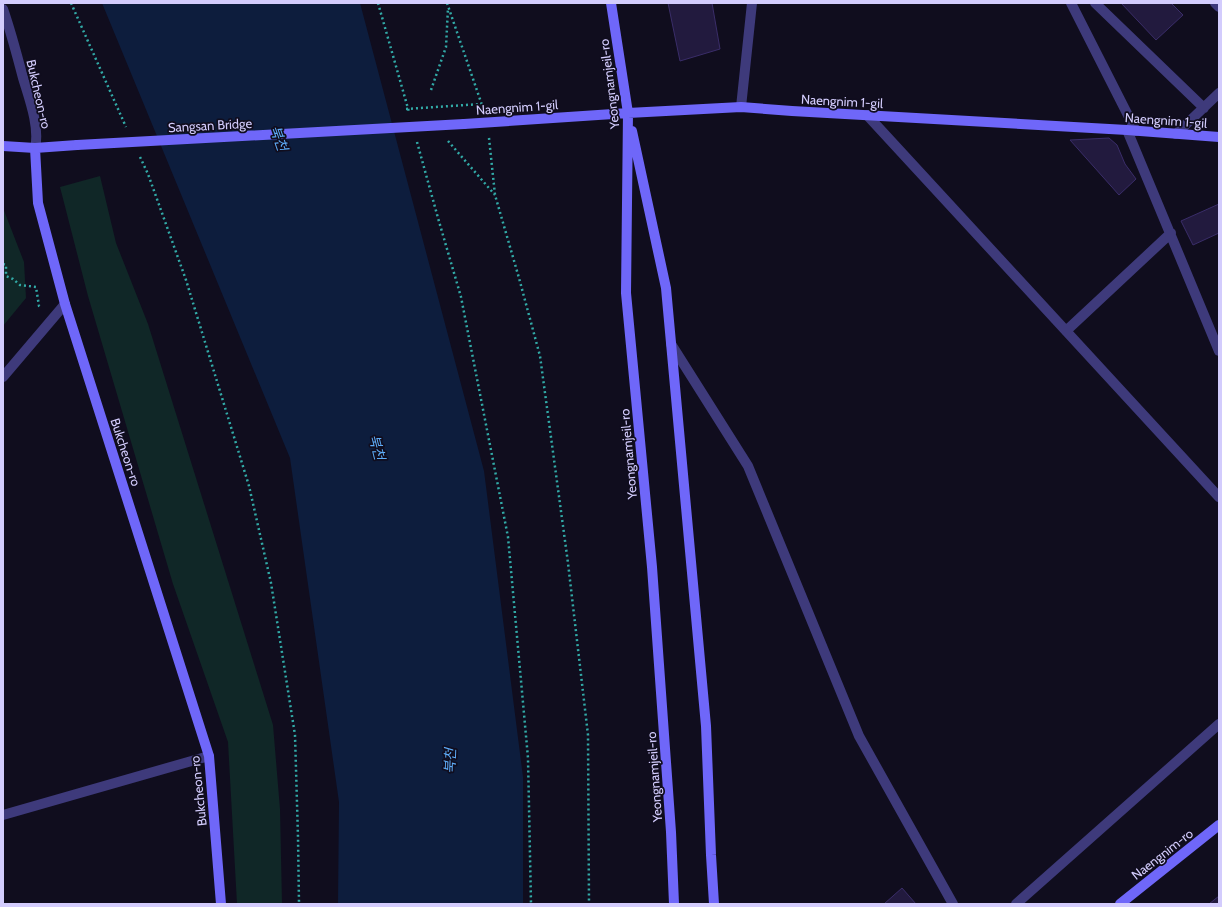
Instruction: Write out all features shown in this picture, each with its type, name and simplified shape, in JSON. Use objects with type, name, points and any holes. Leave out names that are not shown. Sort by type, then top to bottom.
[{"type":"street","name":"Yeongnamjeil-ro","points":[[611,3],[628,113],[626,293],[652,567],[671,832],[674,904]]},
{"type":"street","points":[[741,107],[752,3]]},
{"type":"street","points":[[1071,3],[1131,130],[1170,233],[1219,351]]},
{"type":"street","points":[[1095,3],[1204,108]]},
{"type":"street","points":[[1215,3],[1219,7]]},
{"type":"street","name":"Bukcheon-ro","points":[[3,10],[9,26],[34,118],[38,203],[65,304],[209,756],[221,904]]},
{"type":"street","points":[[1176,134],[1219,93]]},
{"type":"street","name":"Naengnim 1-gil","points":[[464,124],[741,107],[1131,130],[1219,137]]},
{"type":"street","points":[[628,113],[666,288],[706,726],[714,904]]},
{"type":"street","points":[[867,115],[1219,497]]},
{"type":"street","name":"Sangsan Bridge","points":[[3,146],[35,148],[464,124]]},
{"type":"street","points":[[1066,331],[1170,233]]},
{"type":"street","points":[[3,377],[65,304]]},
{"type":"street","points":[[671,344],[748,466],[859,736],[953,904]]},
{"type":"street","points":[[1016,904],[1219,724]]},
{"type":"street","points":[[3,815],[209,756]]},
{"type":"street","name":"Naengnim-ro","points":[[1120,904],[1219,825]]},
{"type":"path","points":[[71,3],[128,131]]},
{"type":"path","points":[[378,3],[409,112]]},
{"type":"path","points":[[431,90],[446,48],[448,4]]},
{"type":"path","points":[[448,4],[488,122],[495,195],[540,356],[566,547],[588,735],[590,904]]},
{"type":"path","points":[[451,106],[481,104]]},
{"type":"path","points":[[415,135],[461,297],[508,538],[528,758],[532,904]]},
{"type":"path","points":[[448,141],[495,195]]},
{"type":"path","points":[[138,152],[148,174],[186,280],[249,486],[271,583],[295,735],[298,904]]},
{"type":"path","points":[[3,264],[6,265],[6,276],[13,279],[20,285],[36,287],[39,306],[52,321]]},
{"type":"green space","points":[[100,176],[116,243],[148,324],[273,725],[280,809],[282,904],[237,904],[228,742],[173,584],[88,296],[60,187]]},
{"type":"green space","points":[[3,208],[24,262],[26,298],[3,326]]},
{"type":"water","name":"북천","points":[[102,3],[360,3],[484,471],[523,777],[523,904],[338,904],[339,802],[290,458]]},
{"type":"building","points":[[668,3],[712,3],[720,49],[680,61]]},
{"type":"building","points":[[1121,3],[1171,3],[1183,15],[1156,40]]},
{"type":"building","points":[[1109,138],[1117,145],[1125,164],[1136,179],[1119,195],[1070,140]]},
{"type":"building","points":[[1219,204],[1219,233],[1193,245],[1181,221]]},
{"type":"building","points":[[902,888],[916,904],[884,904]]},
{"type":"building","points":[[1219,896],[1219,904],[1209,904]]}]
